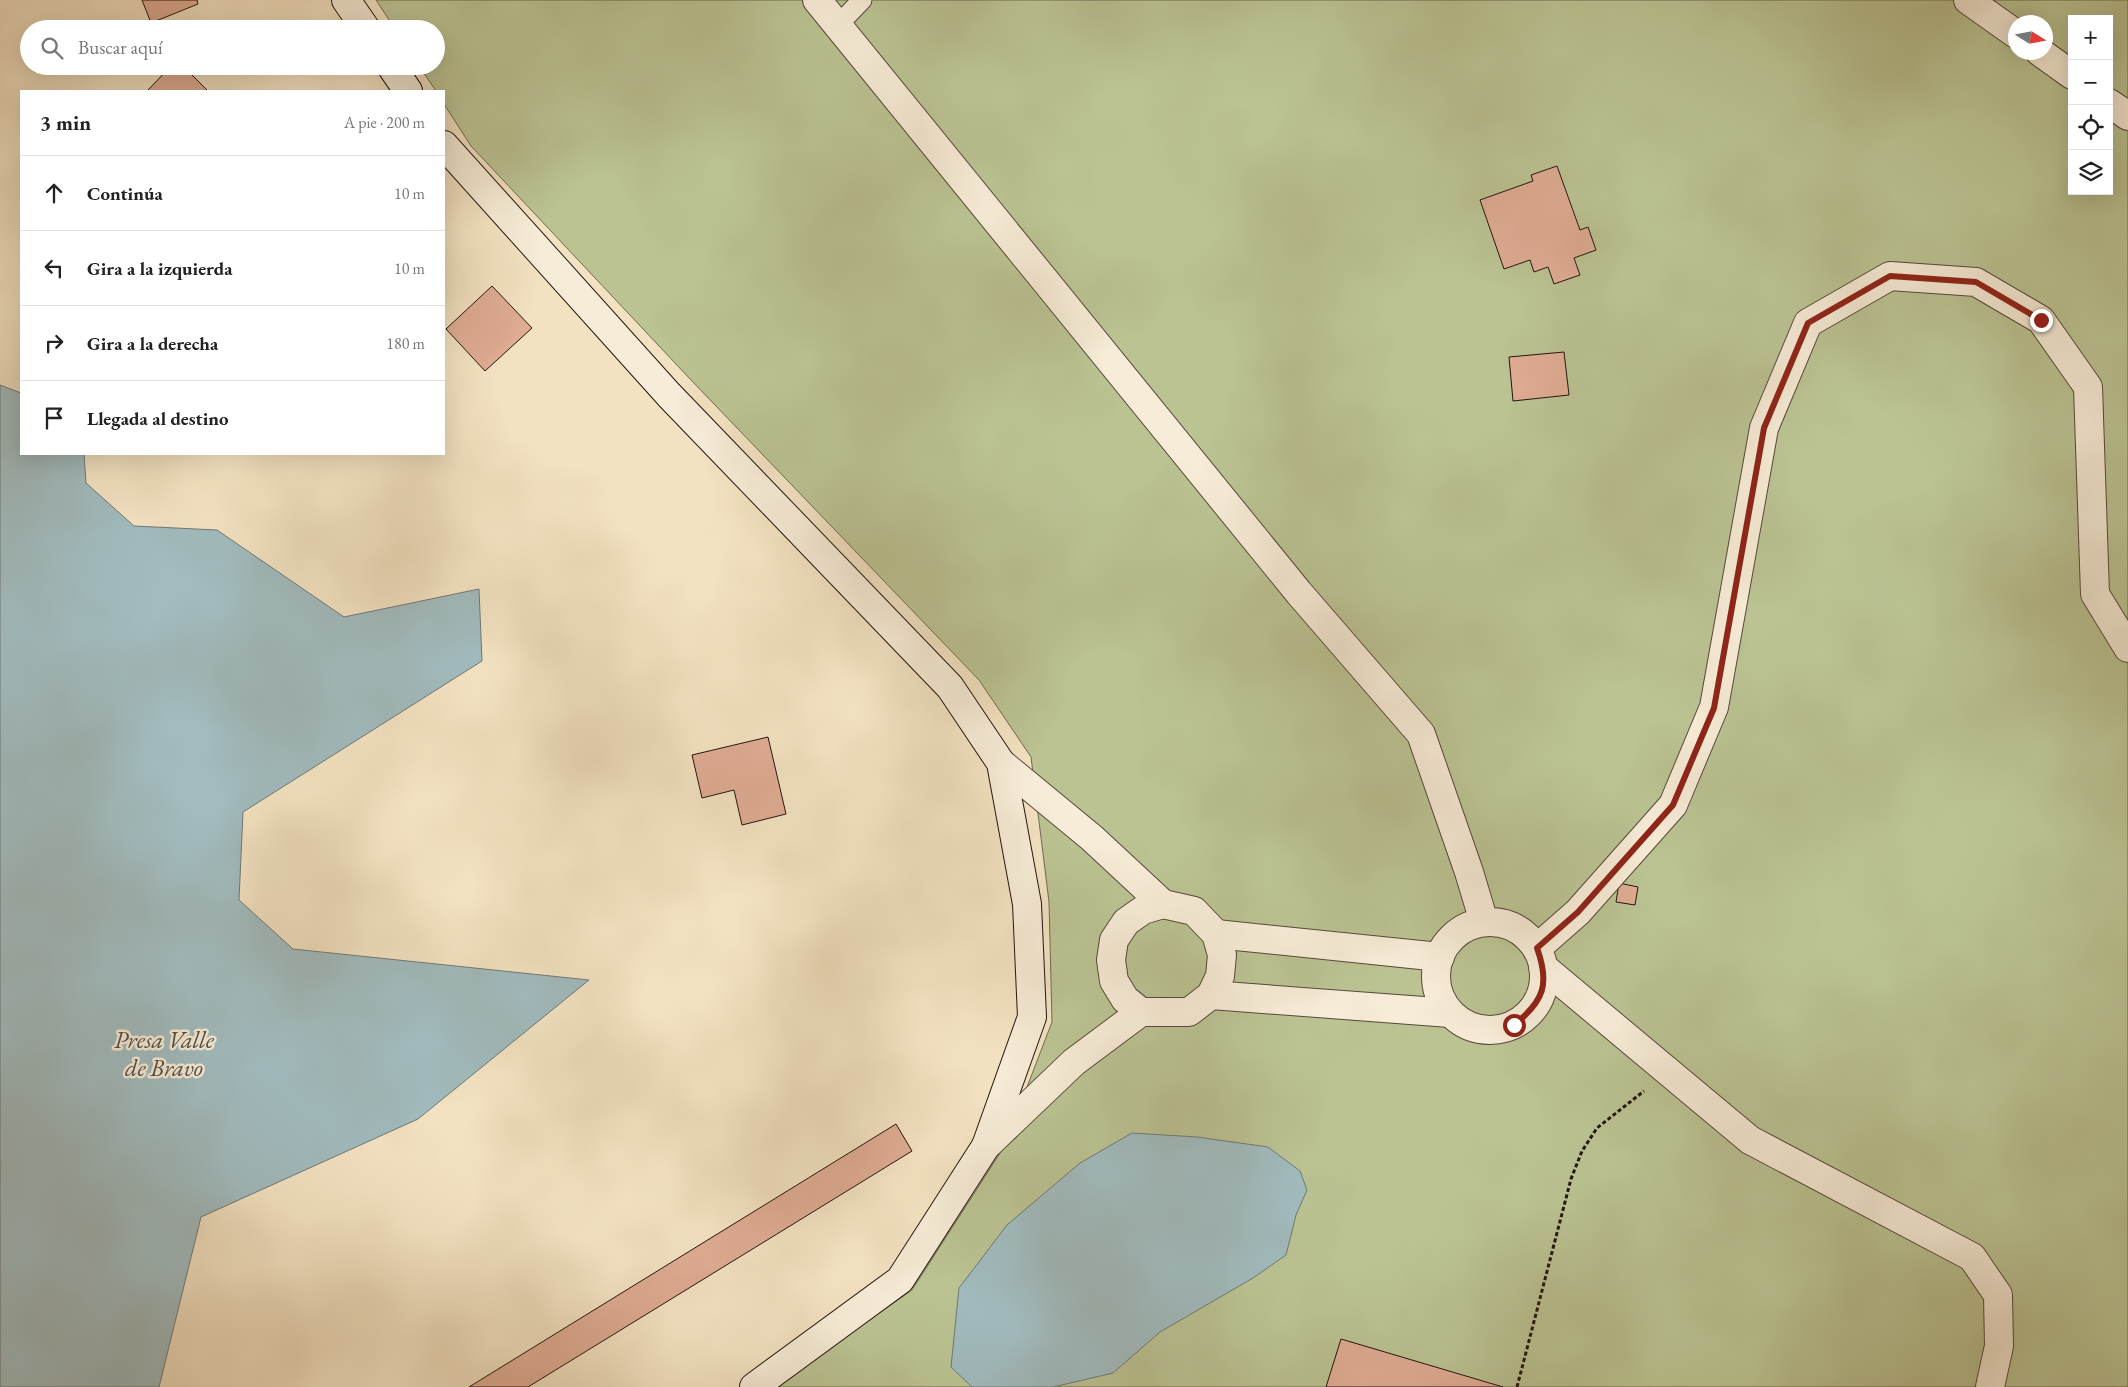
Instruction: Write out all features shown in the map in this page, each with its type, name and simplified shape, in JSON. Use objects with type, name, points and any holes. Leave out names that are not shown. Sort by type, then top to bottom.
[{"type":"street","points":[[346,0],[360,20]]},
{"type":"street","points":[[816,0],[1299,593],[1421,734],[1469,872],[1484,922]]},
{"type":"street","points":[[1968,0],[2008,28]]},
{"type":"street","points":[[2051,60],[2068,72]]},
{"type":"street","points":[[397,75],[407,90]]},
{"type":"street","points":[[2112,105],[2128,116]]},
{"type":"street","points":[[445,146],[669,395],[950,687],[1001,763],[1092,838],[1163,904]]},
{"type":"street","points":[[1990,1387],[1999,1346],[1998,1295],[1972,1258],[1750,1140],[1668,1072],[1540,957],[1523,933],[1504,924],[1484,922],[1465,928],[1450,940],[1440,957],[1436,977],[1440,996],[1450,1013],[1469,1026],[1492,1031],[1514,1025],[1532,1011],[1542,990],[1540,957],[1673,805],[1714,708],[1764,428],[1808,323],[1890,276],[1976,282],[2041,320],[2088,387],[2095,594],[2128,648]]},
{"type":"street","points":[[754,1387],[900,1280],[986,1146],[1032,1017],[1027,904],[1001,763]]},
{"type":"street","points":[[986,1146],[1074,1062],[1141,1012],[1189,1012],[1211,995],[1220,976],[1222,954],[1216,934],[1194,911],[1163,904],[1142,910],[1126,922],[1114,940],[1110,960],[1114,981],[1125,999],[1141,1012]]},
{"type":"street","points":[[1216,934],[1440,957]]},
{"type":"street","points":[[1211,995],[1450,1013]]},
{"type":"lane","points":[[837,26],[862,0]]},
{"type":"path","points":[[1517,1387],[1571,1179],[1582,1151],[1597,1128],[1668,1072]]},
{"type":"green space","points":[[376,0],[2128,0],[2128,1387],[774,1387],[912,1290],[1004,1147],[1052,1022],[1049,902],[1031,757],[979,680],[691,380],[471,146],[445,106],[445,90],[435,90],[425,75],[445,75],[445,20],[389,20]]},
{"type":"water","name":"Presa Valle de Bravo","points":[[0,385],[20,393],[20,455],[84,455],[86,483],[134,526],[217,530],[344,617],[479,589],[482,661],[243,812],[239,900],[293,949],[589,980],[418,1119],[201,1217],[159,1387],[0,1387]]},
{"type":"water","points":[[1132,1133],[1197,1137],[1268,1147],[1300,1171],[1307,1190],[1296,1215],[1286,1255],[1253,1278],[1160,1332],[1113,1373],[1053,1387],[972,1387],[951,1367],[959,1288],[1007,1225],[1080,1163]]},
{"type":"building","points":[[142,0],[197,0],[198,4],[158,20],[150,20]]},
{"type":"building","points":[[162,75],[192,75],[207,90],[148,90]]},
{"type":"building","points":[[1557,166],[1580,230],[1588,227],[1596,250],[1574,258],[1580,275],[1554,284],[1548,267],[1534,272],[1530,260],[1504,269],[1480,200],[1533,181],[1531,175]]},
{"type":"building","points":[[492,286],[532,328],[485,371],[446,329]]},
{"type":"building","points":[[1564,352],[1569,395],[1513,401],[1509,357]]},
{"type":"building","points":[[768,737],[786,814],[742,825],[734,790],[702,798],[692,755]]},
{"type":"building","points":[[1619,883],[1638,887],[1635,905],[1616,902]]},
{"type":"building","points":[[896,1124],[912,1151],[528,1387],[469,1387]]},
{"type":"building","points":[[1341,1339],[1503,1387],[1326,1387]]},
{"type":"route","points":[[1514,1025],[1532,1011],[1542,990],[1544,967],[1537,948],[1578,912],[1673,805],[1714,708],[1764,428],[1808,323],[1890,276],[1976,282],[2041,320]]}]
